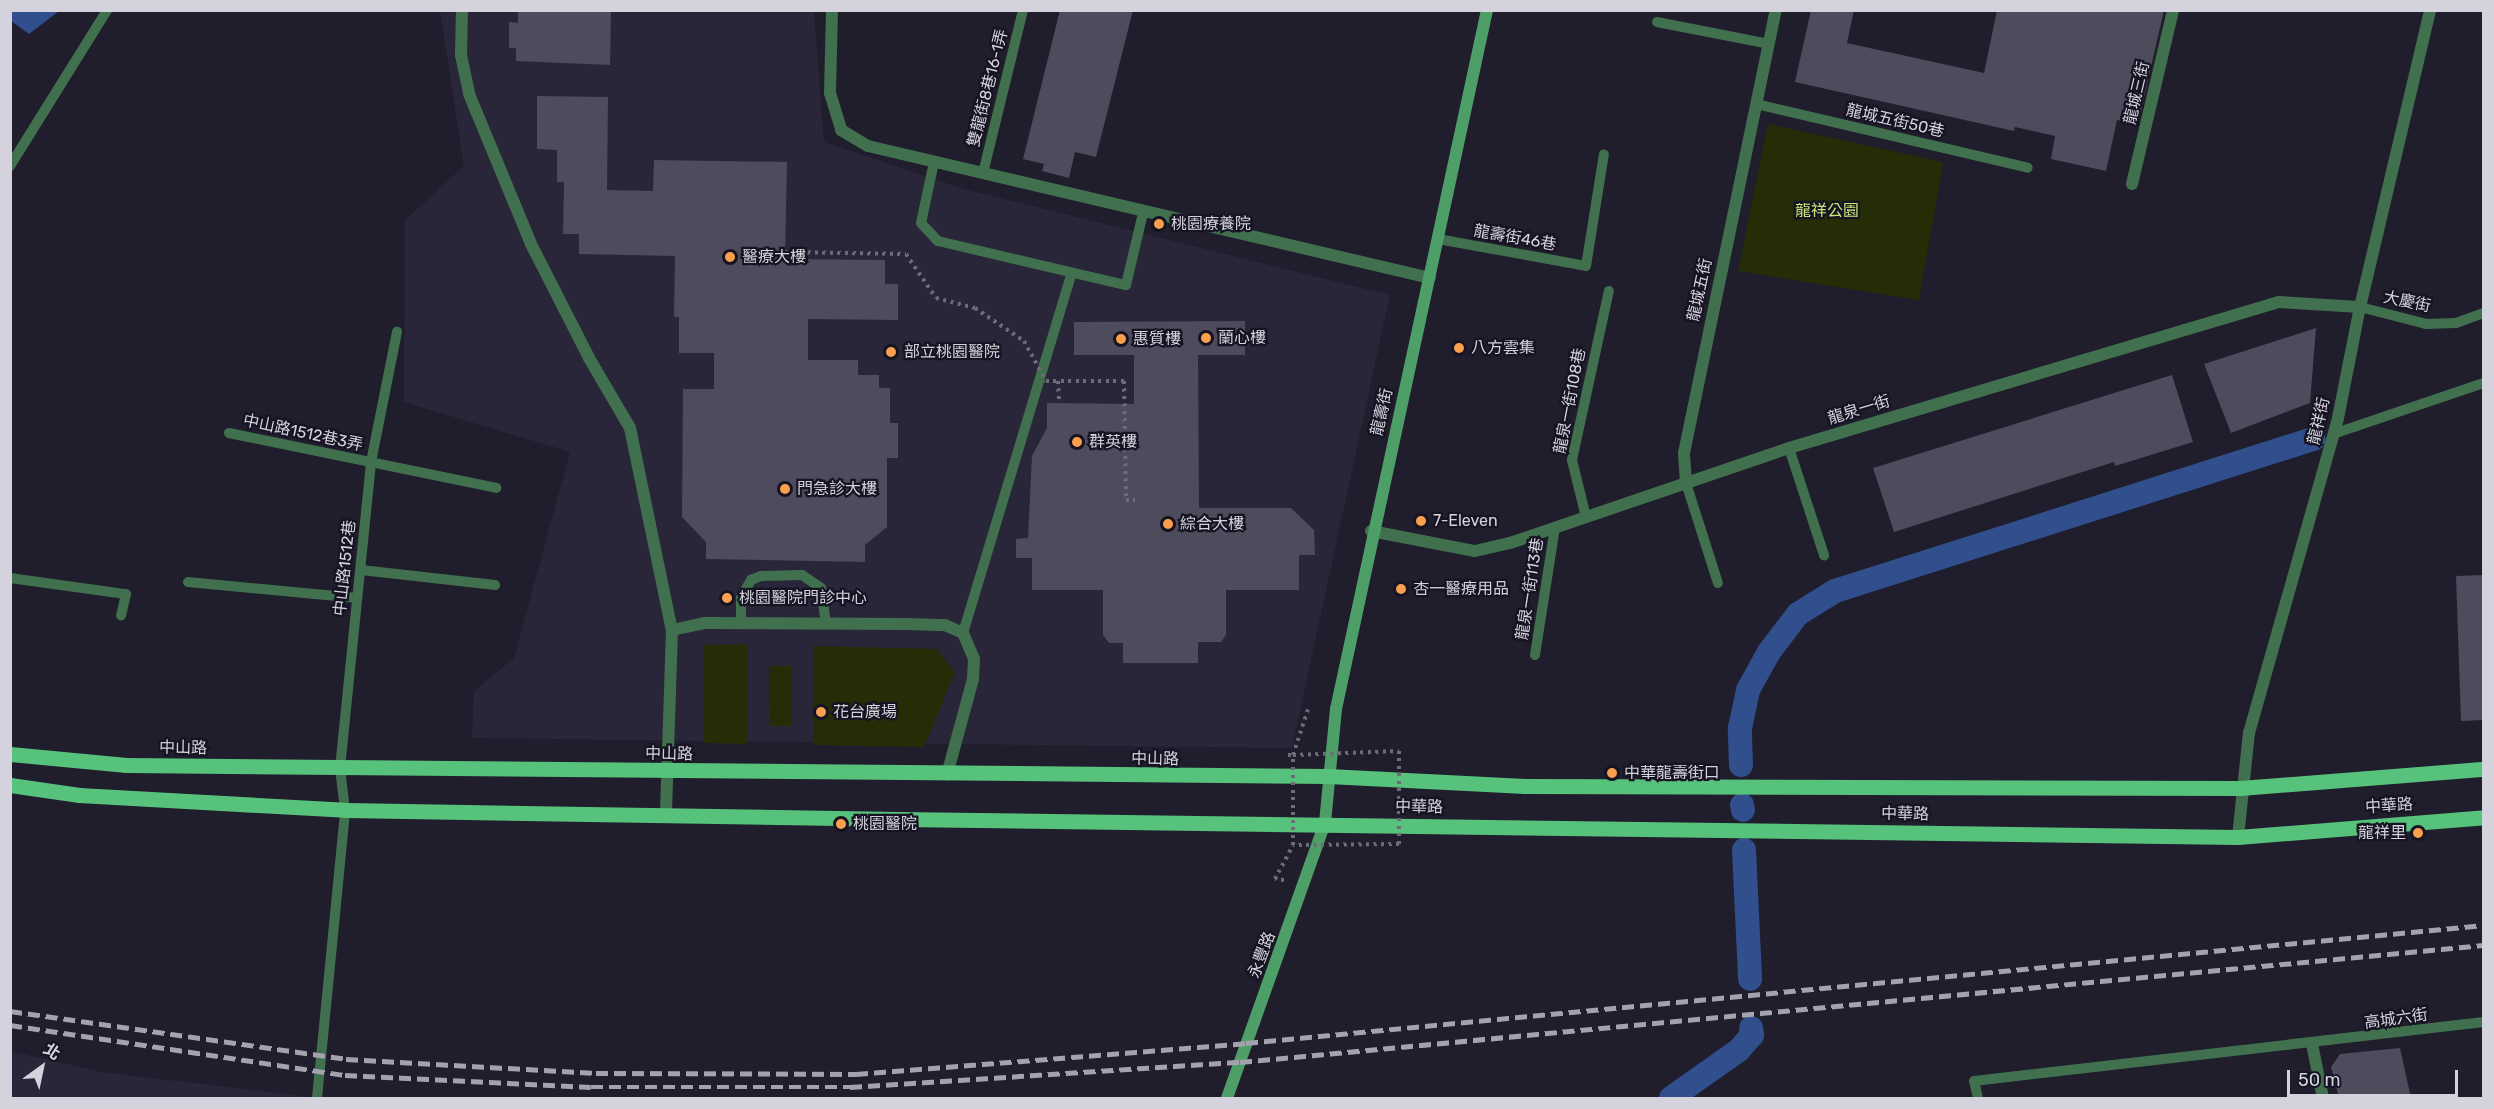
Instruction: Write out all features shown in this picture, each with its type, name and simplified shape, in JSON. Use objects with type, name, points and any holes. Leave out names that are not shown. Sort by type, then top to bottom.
[{"type":"main road","name":"中山路","points":[[10,754],[126,765],[947,775],[1328,776]]},
{"type":"main road","name":"中華路","points":[[1328,776],[1525,786],[2240,788],[2484,769]]},
{"type":"main road","points":[[10,785],[79,795],[345,810],[1325,823]]},
{"type":"main road","name":"中華路","points":[[1325,823],[2238,837],[2484,817]]},
{"type":"street","points":[[462,10],[461,55],[469,94],[531,244],[589,358],[630,428],[672,630],[666,814]]},
{"type":"street","points":[[832,10],[830,93],[841,130],[868,146],[1143,213],[1430,278]]},
{"type":"street","name":"龍壽街","points":[[1325,823],[1336,710],[1371,531],[1430,278],[1487,10]]},
{"type":"street","name":"龍城五街","points":[[1686,483],[1684,453],[1776,10]]},
{"type":"street","name":"龍城三街","points":[[2132,184],[2173,10]]},
{"type":"street","name":"龍祥街","points":[[2238,837],[2240,788],[2249,733],[2333,434],[2430,10]]},
{"type":"street","name":"龍泉一街","points":[[1371,531],[1475,551],[1555,528],[1789,448],[2279,302],[2360,308]]},
{"type":"street","points":[[672,630],[705,623],[741,623],[945,626],[963,633],[974,659],[973,679],[947,775]]},
{"type":"street","name":"永豐路","points":[[1227,1098],[1325,823]]},
{"type":"street","points":[[2312,1044],[2323,1098]]},
{"type":"lane","points":[[10,166],[107,10]]},
{"type":"lane","name":"雙龍街8巷16-1弄","points":[[983,173],[1023,10]]},
{"type":"lane","points":[[1657,22],[1769,44]]},
{"type":"lane","name":"龍城五街50巷","points":[[1756,104],[2028,168]]},
{"type":"lane","name":"龍壽街46巷","points":[[1438,239],[1586,266],[1604,154]]},
{"type":"lane","points":[[934,162],[921,223],[938,241],[1126,285],[1143,213]]},
{"type":"lane","points":[[963,633],[1072,273]]},
{"type":"lane","name":"龍泉一街108巷","points":[[1586,517],[1572,460],[1609,291]]},
{"type":"lane","name":"大慶街","points":[[2360,308],[2426,324],[2456,323],[2484,313]]},
{"type":"lane","name":"中山路1512巷","points":[[317,1098],[345,810],[340,768],[371,462],[398,333]]},
{"type":"lane","points":[[2333,434],[2484,383]]},
{"type":"lane","name":"中山路1512巷3弄","points":[[229,433],[496,488]]},
{"type":"lane","points":[[1789,448],[1824,555]]},
{"type":"lane","points":[[1686,483],[1718,583]]},
{"type":"lane","name":"龍泉一街113巷","points":[[1535,655],[1555,528]]},
{"type":"lane","points":[[361,570],[495,585]]},
{"type":"lane","points":[[741,623],[741,598],[752,580],[761,576],[802,575],[821,588],[826,624]]},
{"type":"lane","points":[[10,578],[126,594],[121,615]]},
{"type":"lane","points":[[188,582],[357,598]]},
{"type":"lane","name":"高城六街","points":[[1978,1098],[1974,1081],[2312,1044],[2484,1022]]},
{"type":"path","points":[[785,252],[906,254],[936,298],[975,308],[1024,341],[1046,381],[1124,381],[1126,500],[1135,500]]},
{"type":"path","points":[[1058,381],[1059,403]]},
{"type":"path","points":[[1286,874],[1283,882],[1275,879],[1293,844],[1293,755],[1309,706]]},
{"type":"path","points":[[1293,755],[1399,751],[1398,844],[1293,844]]},
{"type":"path","points":[[1290,867],[1293,859]]},
{"type":"shaded area","name":"部立桃園醫院","points":[[440,11],[814,11],[824,142],[964,189],[1390,295],[1292,748],[472,738],[474,691],[514,658],[570,452],[404,402],[405,220],[464,166]]},
{"type":"shaded area","points":[[10,1051],[102,1072],[319,1098],[11,1098]]},
{"type":"green space","name":"龍祥公園","points":[[1768,124],[1943,162],[1919,300],[1738,271]]},
{"type":"green space","points":[[747,644],[747,744],[704,743],[703,645]]},
{"type":"green space","points":[[813,646],[937,649],[955,672],[924,747],[814,745]]},
{"type":"green space","points":[[769,666],[791,666],[791,726],[770,726]]},
{"type":"water","points":[[10,11],[59,11],[29,34],[11,21]]},
{"type":"building","points":[[518,10],[611,10],[610,65],[516,61],[516,48],[509,48],[509,22],[518,23]]},
{"type":"building","points":[[1060,10],[1133,10],[1096,157],[1075,152],[1069,178],[1042,171],[1044,164],[1023,159]]},
{"type":"building","points":[[1811,10],[1854,10],[1847,43],[1984,73],[1997,10],[2164,10],[2138,124],[2117,120],[2106,171],[2051,159],[2055,136],[2015,127],[2014,131],[1795,82]]},
{"type":"building","points":[[537,96],[608,97],[607,190],[653,191],[654,160],[787,162],[785,259],[885,260],[885,284],[898,284],[898,320],[808,319],[808,360],[858,360],[858,375],[879,375],[879,388],[890,388],[890,423],[898,423],[898,458],[887,458],[887,527],[865,545],[865,562],[706,559],[706,542],[682,517],[683,389],[714,389],[714,353],[679,353],[679,317],[674,317],[675,256],[579,254],[579,234],[563,234],[564,182],[557,182],[557,150],[537,149]]},
{"type":"building","name":"綜合大樓","points":[[1245,321],[1245,355],[1198,355],[1199,508],[1291,508],[1314,530],[1315,555],[1299,555],[1299,590],[1226,590],[1226,635],[1221,642],[1198,642],[1198,663],[1123,663],[1123,643],[1109,643],[1103,635],[1103,590],[1032,590],[1032,558],[1016,558],[1016,539],[1028,538],[1032,456],[1047,428],[1047,403],[1134,404],[1134,355],[1074,355],[1074,322]]},
{"type":"building","points":[[2316,328],[2310,403],[2231,433],[2204,364]]},
{"type":"building","points":[[2172,375],[2193,442],[2115,466],[2114,462],[1894,532],[1873,468]]},
{"type":"building","points":[[2484,575],[2484,720],[2461,721],[2456,576]]},
{"type":"building","points":[[2400,1048],[2411,1098],[2339,1098],[2331,1067],[2340,1054]]},
{"type":"waterway","points":[[1741,765],[1740,728],[1748,690],[1769,652],[1798,614],[1835,591],[2313,439]]},
{"type":"waterway","points":[[1742,805],[1743,810]]},
{"type":"waterway","points":[[1744,850],[1750,979]]},
{"type":"waterway","points":[[1671,1098],[1739,1050],[1752,1035],[1751,1028]]},
{"type":"railway","points":[[10,1011],[346,1059],[596,1073],[856,1074],[1246,1043],[2484,925]]},
{"type":"railway","points":[[10,1025],[345,1075],[591,1087],[850,1087],[1240,1062],[2484,945]]},
{"type":"place","name":"桃園療養院","points":[[1159,224]]},
{"type":"place","name":"醫療大樓","points":[[730,257]]},
{"type":"place","name":"蘭心樓","points":[[1206,338]]},
{"type":"place","name":"惠質樓","points":[[1121,339]]},
{"type":"place","name":"八方雲集","points":[[1459,348]]},
{"type":"place","name":"部立桃園醫院","points":[[891,352]]},
{"type":"place","name":"群英樓","points":[[1077,442]]},
{"type":"place","name":"門急診大樓","points":[[785,489]]},
{"type":"place","name":"7-Eleven","points":[[1421,521]]},
{"type":"place","name":"綜合大樓","points":[[1168,524]]},
{"type":"place","name":"杏一醫療用品","points":[[1401,589]]},
{"type":"place","name":"桃園醫院門診中心","points":[[727,598]]},
{"type":"place","name":"花台廣場","points":[[821,712]]},
{"type":"place","name":"中華龍壽街口","points":[[1612,773]]},
{"type":"place","name":"桃園醫院","points":[[841,824]]},
{"type":"place","name":"龍祥里","points":[[2418,833]]}]
